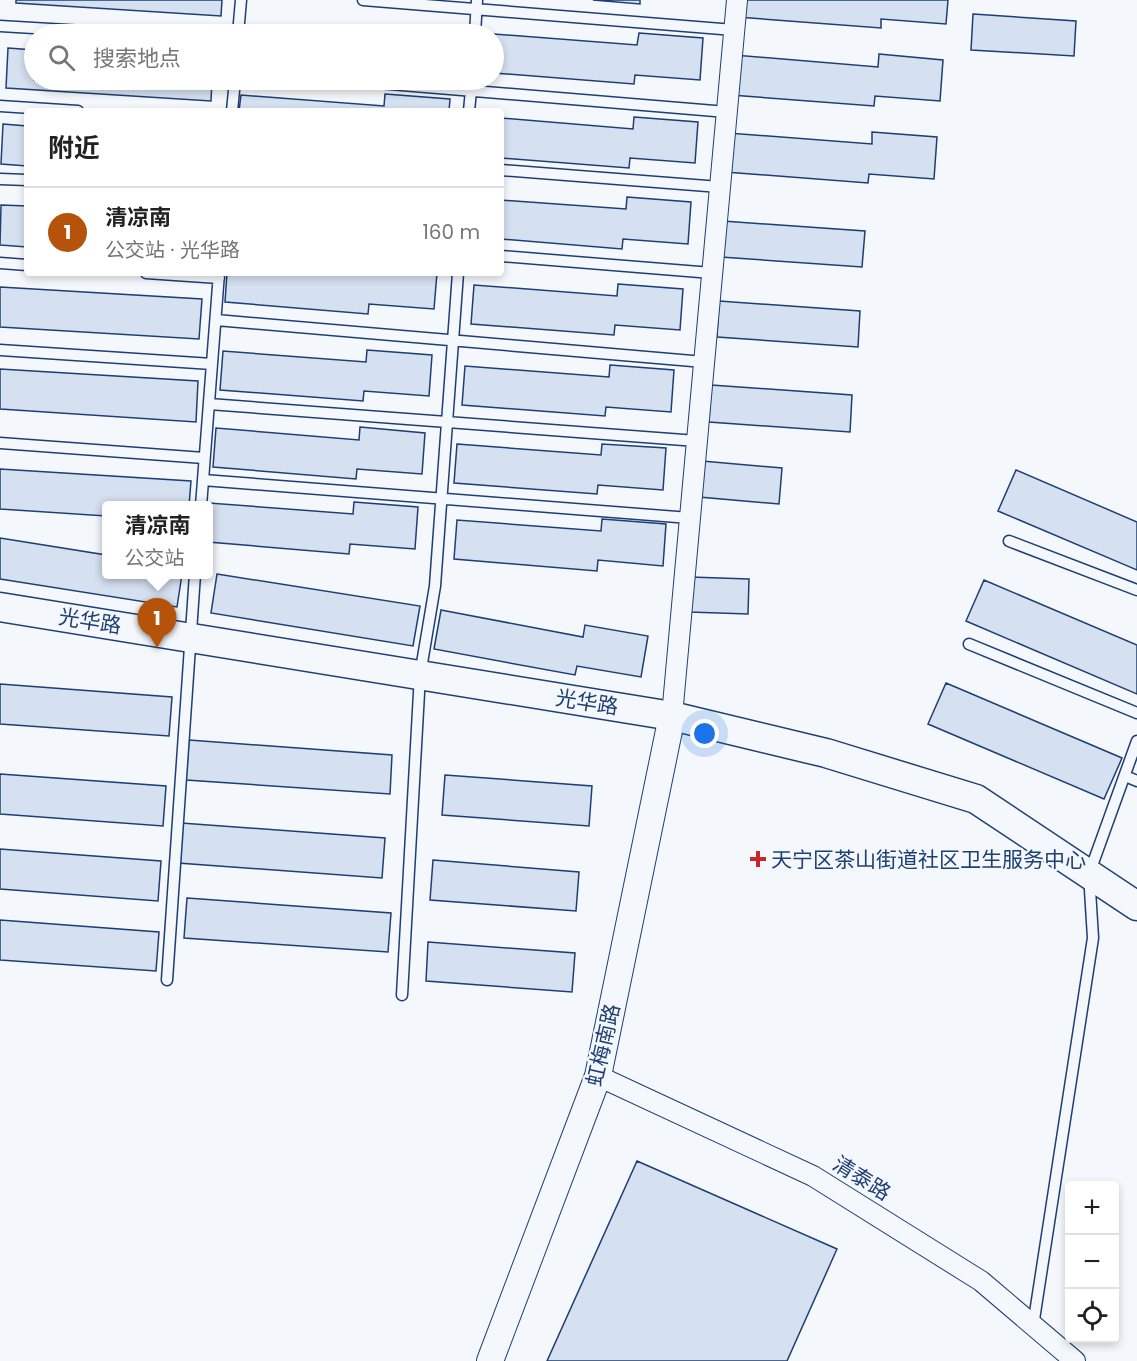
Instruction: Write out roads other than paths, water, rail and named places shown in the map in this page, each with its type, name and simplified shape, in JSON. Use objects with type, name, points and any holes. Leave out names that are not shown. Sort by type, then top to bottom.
[{"type":"main road","name":"光华路","points":[[0,607],[672,716],[826,753],[976,799],[1137,906]]},
{"type":"street","points":[[672,716],[737,0]]},
{"type":"street","name":"虹梅南路","points":[[490,1361],[598,1076],[672,716]]},
{"type":"street","name":"清泰路","points":[[598,1076],[813,1176],[981,1281],[1075,1361]]},
{"type":"lane","points":[[239,24],[241,0]]},
{"type":"lane","points":[[363,0],[477,4],[734,30]]},
{"type":"lane","points":[[476,24],[477,4]]},
{"type":"lane","points":[[0,26],[24,27]]},
{"type":"lane","points":[[504,88],[727,112]]},
{"type":"lane","points":[[232,108],[234,90]]},
{"type":"lane","points":[[470,108],[471,90]]},
{"type":"lane","points":[[0,106],[31,108]]},
{"type":"lane","points":[[504,170],[720,187]]},
{"type":"lane","points":[[0,178],[24,180]]},
{"type":"lane","points":[[504,256],[712,273]]},
{"type":"lane","points":[[0,263],[24,265]]},
{"type":"lane","points":[[201,501],[219,276]]},
{"type":"lane","points":[[402,995],[420,675],[435,586],[458,276]]},
{"type":"lane","points":[[216,320],[704,362]]},
{"type":"lane","points":[[0,350],[212,364]]},
{"type":"lane","points":[[209,404],[697,441]]},
{"type":"lane","points":[[0,443],[204,458]]},
{"type":"lane","points":[[203,480],[690,518]]},
{"type":"lane","points":[[1009,541],[1137,590]]},
{"type":"lane","points":[[167,980],[195,579]]},
{"type":"lane","points":[[969,644],[1137,713]]},
{"type":"lane","points":[[1034,1326],[1093,938],[1089,874],[1137,741]]},
{"type":"lane","points":[[1125,776],[1137,782]]},
{"type":"place","name":"清凉南","points":[[157,648]]},
{"type":"place","name":"天宁区茶山街道社区卫生服务中心","points":[[758,859]]}]
